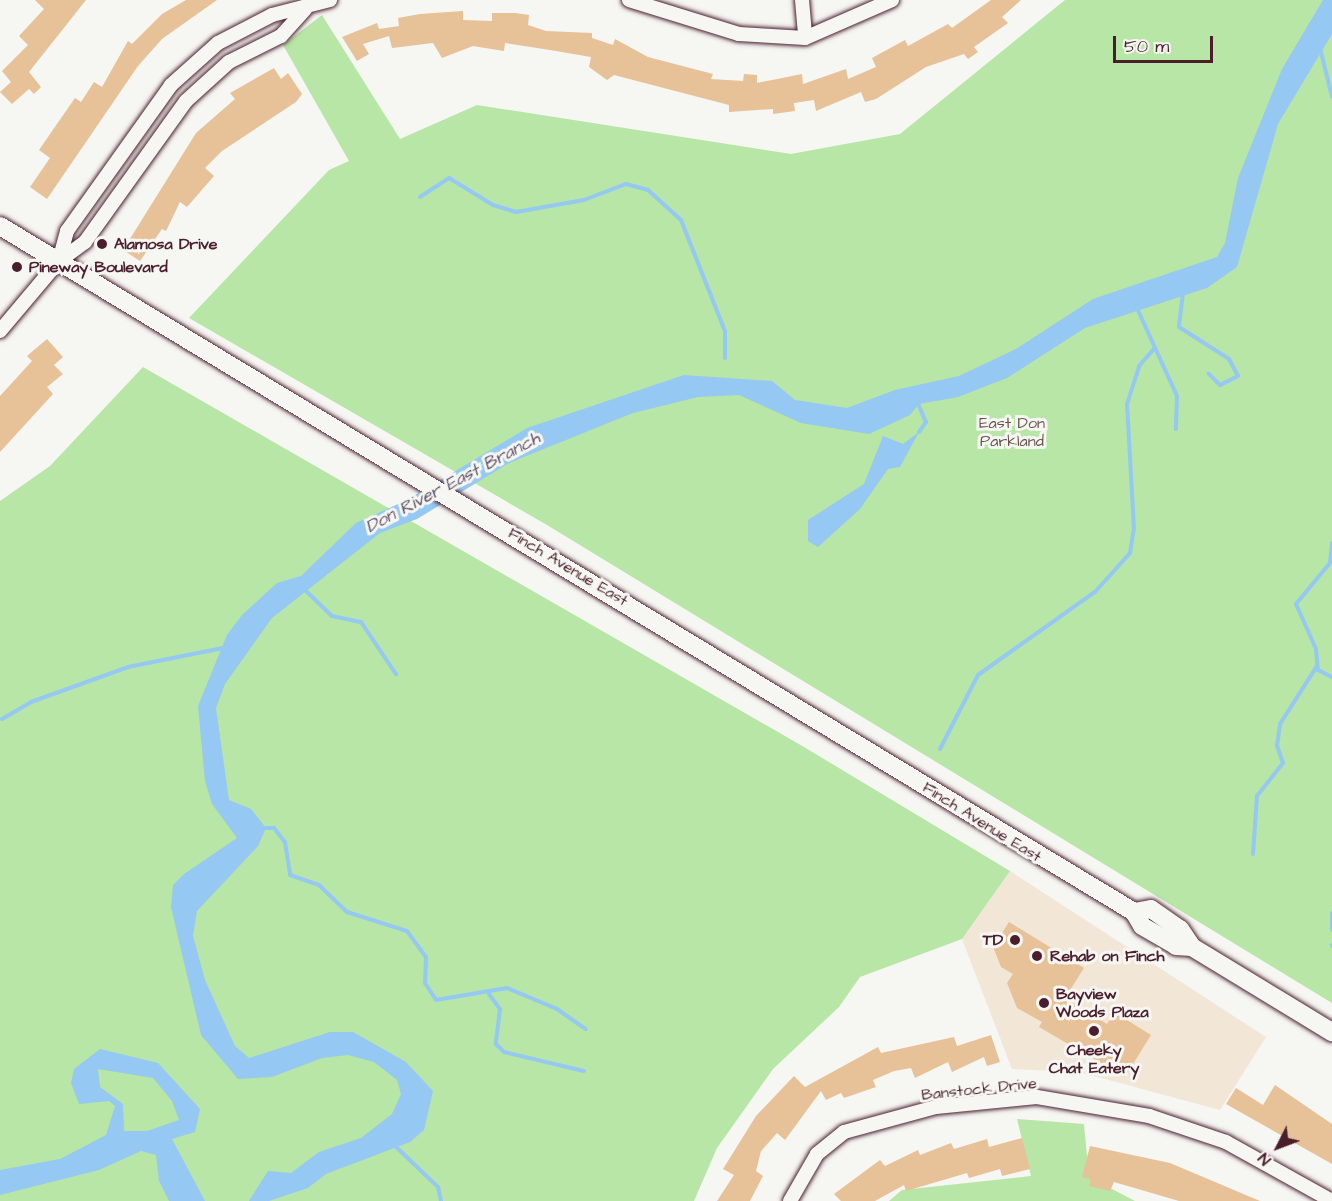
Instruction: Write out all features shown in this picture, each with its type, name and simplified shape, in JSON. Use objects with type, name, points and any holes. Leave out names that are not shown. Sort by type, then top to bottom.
[{"type":"main road","name":"Finch Avenue East","points":[[0,226],[492,520],[1134,912],[1151,909],[1180,929],[1192,947],[1332,1032]]},
{"type":"street","points":[[59,261],[67,231],[171,85],[218,43],[272,15],[303,5],[330,0]]},
{"type":"street","points":[[629,0],[740,34],[805,38],[892,0]]},
{"type":"street","points":[[802,0],[805,38]]},
{"type":"street","points":[[0,331],[59,261],[85,242],[186,101],[229,62],[281,36],[303,5]]},
{"type":"street","name":"Banstock Drive","points":[[790,1201],[817,1154],[844,1132],[936,1107],[1037,1097],[1149,1116],[1226,1142],[1332,1201]]},
{"type":"shaded area","points":[[1010,871],[1266,1037],[1220,1110],[1079,1072],[1012,1069],[962,939]]},
{"type":"green space","name":"East Don Parkland","points":[[1065,0],[1332,0],[1332,1003],[547,525],[189,318],[329,170],[349,161],[283,45],[322,15],[400,139],[477,105],[791,154],[900,134]]},
{"type":"green space","points":[[143,367],[804,747],[1010,871],[962,939],[860,977],[839,1007],[773,1069],[717,1148],[694,1201],[0,1201],[0,501],[50,466]]},
{"type":"green space","points":[[1017,1119],[1084,1124],[1089,1177],[1135,1201],[889,1201],[902,1190],[1031,1176]]},
{"type":"water","name":"Don River East Branch","points":[[1323,0],[1332,0],[1332,34],[1278,124],[1237,267],[1207,288],[1085,328],[1007,378],[958,397],[919,404],[910,415],[869,434],[801,423],[739,395],[698,397],[633,413],[509,463],[417,519],[380,533],[272,618],[225,684],[216,708],[229,800],[251,809],[266,828],[258,846],[197,911],[193,936],[205,980],[235,1046],[249,1058],[330,1032],[353,1032],[406,1062],[433,1091],[424,1130],[410,1142],[326,1174],[308,1188],[269,1201],[249,1201],[268,1171],[291,1173],[319,1152],[361,1138],[392,1114],[401,1094],[397,1080],[374,1062],[348,1055],[322,1058],[272,1077],[238,1079],[201,1035],[171,907],[173,885],[184,874],[237,838],[212,804],[205,781],[198,706],[227,635],[242,615],[277,583],[301,576],[356,523],[407,500],[527,428],[684,375],[772,381],[795,400],[847,408],[895,390],[959,376],[1016,349],[1093,299],[1217,257],[1225,243],[1238,178],[1282,69]]},
{"type":"water","points":[[919,432],[900,467],[888,469],[860,509],[818,547],[808,541],[808,520],[864,484],[883,436],[903,444]]},
{"type":"water","points":[[100,1049],[158,1063],[200,1109],[195,1132],[172,1139],[205,1201],[169,1201],[159,1181],[156,1155],[141,1151],[99,1170],[0,1195],[0,1170],[60,1159],[106,1135],[115,1106],[109,1101],[79,1104],[71,1083],[74,1069]],"holes":[[[98,1069],[153,1078],[172,1101],[179,1120],[147,1131],[124,1131],[123,1104],[100,1087]]]},
{"type":"building","points":[[35,0],[86,0],[29,72],[41,87],[34,94],[29,89],[12,104],[0,92],[11,82],[2,71],[28,45],[19,36],[44,9]]},
{"type":"building","points":[[186,0],[217,0],[162,39],[138,66],[47,199],[30,187],[50,158],[39,150],[75,98],[81,102],[94,82],[102,87],[128,41],[132,44],[162,14]]},
{"type":"building","points":[[991,0],[1021,0],[1002,17],[1008,23],[974,47],[978,52],[968,59],[964,54],[926,67],[876,99],[865,102],[861,92],[816,111],[814,100],[794,103],[795,111],[773,114],[773,109],[729,112],[729,105],[614,75],[607,80],[589,67],[591,57],[505,43],[504,51],[473,46],[442,58],[433,43],[392,48],[389,36],[363,44],[369,54],[357,61],[342,37],[377,23],[379,29],[399,26],[398,18],[420,14],[463,11],[463,20],[492,21],[492,13],[515,13],[529,15],[528,25],[546,31],[592,33],[592,38],[613,45],[615,39],[648,57],[713,74],[711,79],[743,81],[744,74],[757,75],[757,83],[802,74],[803,84],[846,69],[848,79],[876,67],[872,58],[905,40],[908,46],[948,24],[952,28]]},
{"type":"building","points":[[274,68],[281,79],[288,73],[302,94],[296,102],[222,151],[205,168],[214,176],[187,207],[180,202],[166,231],[162,229],[140,261],[123,250],[196,133],[235,99],[230,93]]},
{"type":"building","points":[[47,339],[63,357],[54,365],[63,374],[47,387],[53,394],[0,452],[0,396],[32,361],[27,356]]},
{"type":"building","name":"Bayview Woods Plaza","points":[[1009,922],[1084,968],[1065,998],[1107,1024],[1114,1012],[1151,1035],[1125,1077],[1039,1027],[1042,1022],[1017,1008],[1007,983],[1013,974],[1001,967],[993,947]]},
{"type":"building","points":[[991,1035],[1000,1062],[987,1066],[984,1057],[952,1072],[948,1062],[915,1078],[911,1068],[894,1071],[873,1080],[876,1087],[844,1098],[841,1093],[826,1100],[821,1091],[785,1140],[777,1133],[761,1151],[756,1171],[763,1176],[750,1201],[717,1201],[734,1175],[723,1169],[756,1116],[794,1076],[805,1087],[878,1047],[881,1053],[954,1037],[957,1046]]},
{"type":"building","points":[[1275,1085],[1332,1124],[1332,1164],[1226,1104],[1236,1088],[1263,1105]]},
{"type":"building","points":[[1022,1138],[1030,1169],[1002,1176],[1000,1169],[969,1178],[967,1173],[906,1191],[904,1185],[875,1201],[841,1201],[834,1194],[880,1160],[885,1166],[918,1150],[920,1155],[951,1143],[954,1149],[987,1139],[989,1147]]},
{"type":"building","points":[[1090,1146],[1170,1163],[1260,1201],[1179,1201],[1114,1182],[1110,1191],[1089,1186],[1091,1179],[1082,1177]]},
{"type":"waterway","points":[[1320,48],[1332,97]]},
{"type":"waterway","points":[[420,197],[449,178],[493,205],[516,212],[584,200],[626,184],[648,190],[681,220],[725,331],[725,358]]},
{"type":"waterway","points":[[1183,293],[1179,327],[1229,359],[1238,376],[1220,385],[1209,374]]},
{"type":"waterway","points":[[1136,306],[1177,396],[1176,429]]},
{"type":"waterway","points":[[940,749],[978,675],[1095,592],[1130,553],[1134,529],[1127,404],[1139,366],[1154,349]]},
{"type":"waterway","points":[[917,401],[926,422],[919,432]]},
{"type":"waterway","points":[[1332,543],[1330,563],[1296,604],[1316,649],[1318,670],[1332,677]]},
{"type":"waterway","points":[[305,590],[332,616],[361,622],[396,674]]},
{"type":"waterway","points":[[2,719],[31,702],[128,667],[228,647]]},
{"type":"waterway","points":[[1253,854],[1257,796],[1283,763],[1277,746],[1280,724],[1317,666]]},
{"type":"waterway","points":[[263,828],[274,828],[285,842],[290,875],[319,885],[347,912],[407,931],[426,957],[425,983],[436,1000],[507,988],[557,1009],[586,1029]]},
{"type":"waterway","points":[[1332,913],[1332,930]]},
{"type":"waterway","points":[[489,994],[500,1009],[496,1044],[504,1052],[584,1071]]},
{"type":"waterway","points":[[394,1145],[438,1187],[441,1201]]},
{"type":"place","name":"Alamosa Drive","points":[[102,244]]},
{"type":"place","name":"Pineway Boulevard","points":[[17,267]]},
{"type":"place","name":"TD","points":[[1015,940]]},
{"type":"place","name":"Rehab on Finch","points":[[1037,956]]},
{"type":"place","name":"Bayview Woods Plaza","points":[[1044,1003]]},
{"type":"place","name":"Cheeky Chat Eatery","points":[[1094,1031]]}]
